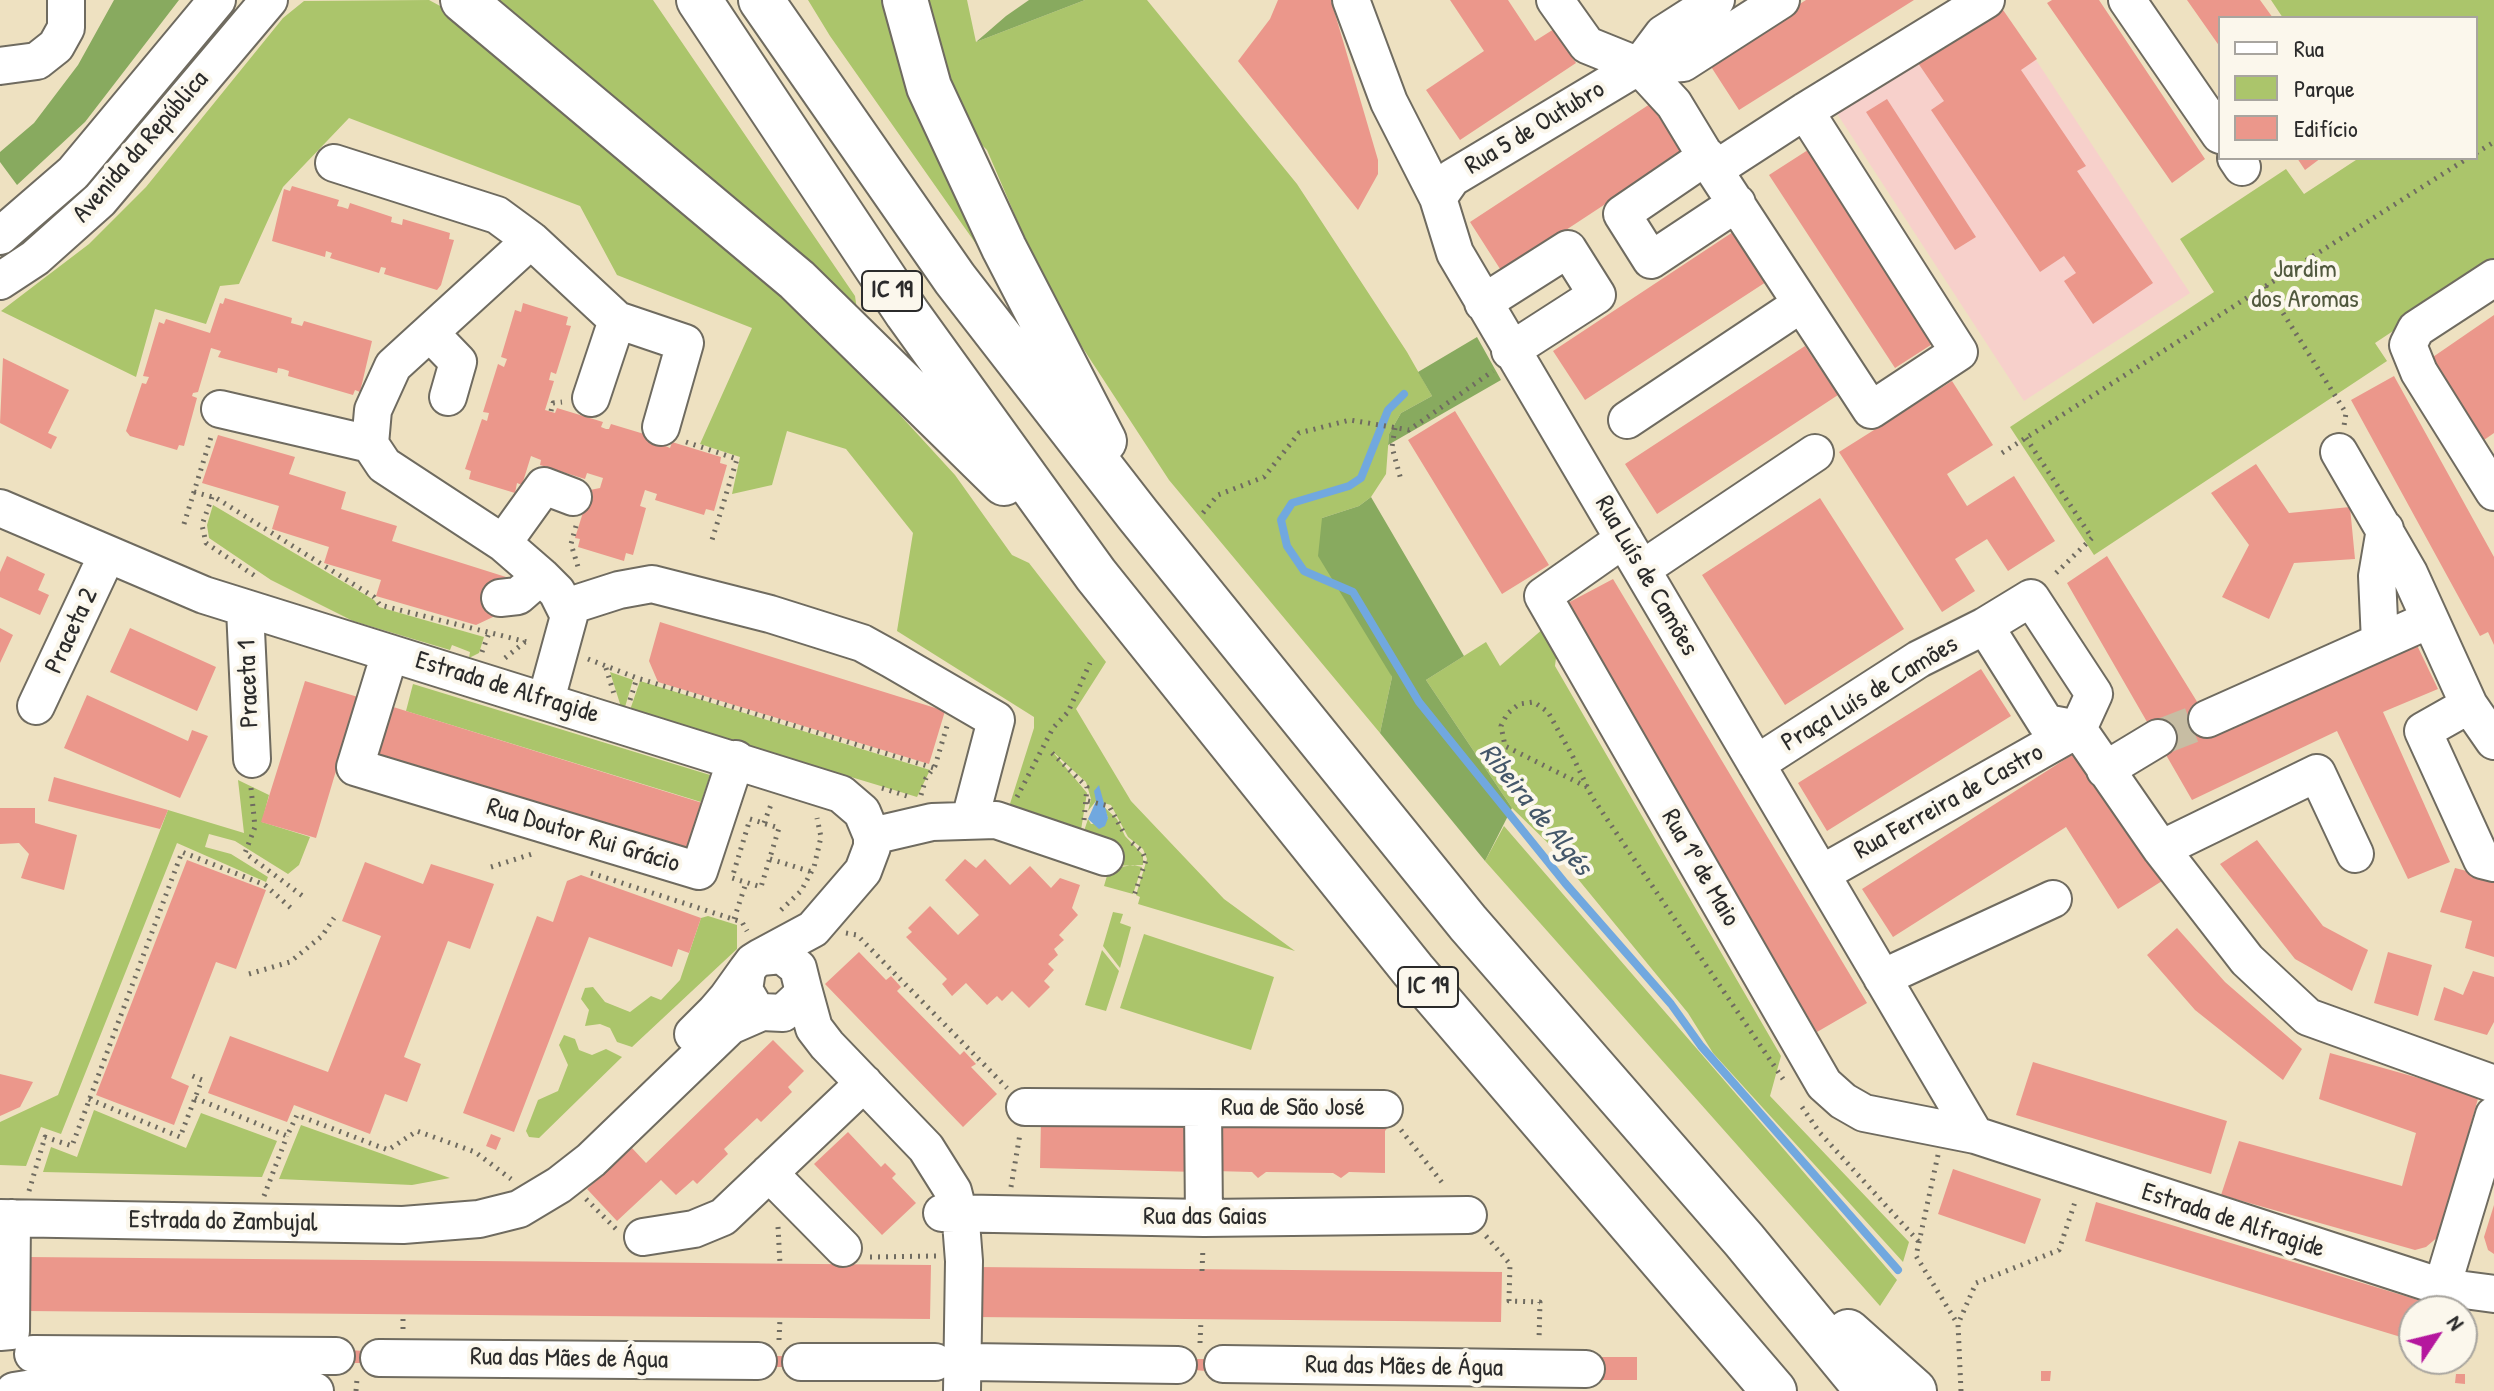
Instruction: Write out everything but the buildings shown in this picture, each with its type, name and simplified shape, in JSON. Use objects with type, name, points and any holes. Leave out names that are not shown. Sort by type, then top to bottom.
[{"type":"highway","points":[[463,0],[797,280],[1096,575]]},
{"type":"highway","name":"IC 19","points":[[699,0],[907,313],[1096,575],[1413,970],[1773,1390]]},
{"type":"highway","name":"IC 19","points":[[761,0],[955,279],[1138,515],[1468,923],[1744,1240],[1868,1391]]},
{"type":"highway","points":[[905,0],[929,87],[1004,248],[1081,392],[1138,515]]},
{"type":"highway","points":[[1744,1240],[1914,1391]]},
{"type":"street","points":[[0,66],[37,61],[56,46],[66,28],[66,0]]},
{"type":"street","name":"Avenida da República","points":[[0,236],[73,173],[217,0]]},
{"type":"street","name":"Avenida da República","points":[[0,281],[35,258],[100,200],[269,0]]},
{"type":"street","name":"Rua Luís de Camões","points":[[1351,0],[1389,102],[1438,198],[1455,253],[1975,1135]]},
{"type":"street","points":[[1555,0],[1587,45],[1639,66],[1674,104],[1871,410],[1959,352],[1805,111]]},
{"type":"street","name":"Rua 5 de Outubro","points":[[1438,198],[1452,178],[1639,66],[1663,34],[1716,0]]},
{"type":"street","name":"Rua 5 de Outubro","points":[[1639,66],[1683,63],[1781,0]]},
{"type":"street","points":[[1737,203],[1651,260],[1622,214],[1805,111],[1986,0]]},
{"type":"street","points":[[2127,0],[2218,132]]},
{"type":"street","points":[[334,163],[497,215],[531,240],[617,320],[685,343],[661,427]]},
{"type":"street","points":[[531,240],[393,366],[373,410],[370,444],[384,465],[503,543],[541,576],[566,607],[568,627],[546,700]]},
{"type":"street","points":[[1483,303],[1568,249],[1597,295],[1510,351]]},
{"type":"street","points":[[2490,475],[2419,372],[2408,345],[2416,329],[2494,278]]},
{"type":"street","points":[[1627,420],[1801,304]]},
{"type":"street","points":[[591,398],[617,320]]},
{"type":"street","points":[[430,333],[458,362],[448,397]]},
{"type":"street","points":[[216,421],[370,444]]},
{"type":"street","points":[[2339,452],[2385,529],[2469,705],[2493,738]]},
{"type":"street","points":[[1633,554],[1815,453]]},
{"type":"street","points":[[503,543],[544,486],[574,511]]},
{"type":"street","name":"Estrada de Alfragide","points":[[0,508],[107,555],[245,609],[841,794],[862,812],[872,836]]},
{"type":"street","points":[[2380,642],[2377,576],[2385,529]]},
{"type":"street","name":"Rua 1º de Maio","points":[[1633,554],[1543,596],[1824,1084],[1864,1113],[1975,1135]]},
{"type":"street","name":"Praceta 2","points":[[36,706],[107,555]]},
{"type":"street","points":[[500,598],[518,596],[541,576]]},
{"type":"street","points":[[566,607],[619,590],[652,584],[862,643],[996,720],[985,820]]},
{"type":"street","points":[[2031,598],[2094,694],[2078,729]]},
{"type":"street","name":"Praça Luís de Camões","points":[[1756,764],[1919,659],[1985,626],[2031,598]]},
{"type":"street","name":"Praceta 1","points":[[245,609],[252,759]]},
{"type":"street","points":[[2207,719],[2429,620]]},
{"type":"street","points":[[1985,626],[2046,723],[2078,729],[2161,849],[2247,960],[2308,1017],[2494,1084]]},
{"type":"street","name":"Rua Doutor Rui Grácio","points":[[390,653],[355,767],[699,871],[736,759]]},
{"type":"street","points":[[2469,705],[2423,731],[2482,860],[2494,863]]},
{"type":"street","name":"Rua Ferreira de Castro","points":[[1821,874],[2078,729]]},
{"type":"street","points":[[2105,770],[2158,738]]},
{"type":"street","points":[[2161,849],[2317,773],[2355,854]]},
{"type":"street","points":[[872,836],[932,822],[985,820],[1093,844]]},
{"type":"street","name":"Estrada do Zambujal","points":[[446,1220],[484,1208],[522,1187],[569,1152],[715,1012],[754,964],[813,929],[863,871],[872,847],[872,836]]},
{"type":"street","points":[[1882,978],[2053,899]]},
{"type":"street","name":"Estrada do Zambujal","points":[[802,982],[803,954],[813,929]]},
{"type":"street","points":[[857,1090],[747,999],[743,980],[754,964],[782,955],[798,968],[814,1028],[951,1213],[964,1261],[952,1377]]},
{"type":"street","points":[[767,1013],[793,1007],[802,982]]},
{"type":"street","name":"Estrada do Zambujal","points":[[6,1218],[403,1225],[479,1219],[519,1209],[567,1179],[730,1026],[767,1013]]},
{"type":"street","points":[[643,1237],[694,1229],[723,1217],[857,1090]]},
{"type":"street","name":"Rua de São José","points":[[1025,1107],[1384,1109]]},
{"type":"street","name":"Rua de São José","points":[[1203,1108],[1204,1218]]},
{"type":"street","points":[[2442,1287],[2494,1115]]},
{"type":"street","name":"Estrada de Alfragide","points":[[1975,1135],[2442,1287],[2494,1294]]},
{"type":"street","points":[[759,1183],[843,1248]]},
{"type":"street","points":[[951,1213],[943,1256],[952,1377]]},
{"type":"street","name":"Rua das Gaias","points":[[951,1213],[1204,1218],[1468,1215]]},
{"type":"street","points":[[0,1332],[11,1331],[6,1218]]},
{"type":"street","name":"Rua das Mães de Água","points":[[33,1354],[357,1364],[780,1354],[952,1377],[1200,1357],[1586,1369]]},
{"type":"street","points":[[14,1391],[19,1388],[315,1391]]},
{"type":"path","points":[[2002,453],[2465,160]]},
{"type":"path","points":[[2266,286],[2346,413],[2339,452]]},
{"type":"path","points":[[1203,513],[1218,495],[1264,477],[1299,433],[1350,420],[1409,430],[1495,370],[1510,351]]},
{"type":"path","points":[[184,524],[216,421]]},
{"type":"path","points":[[1395,428],[1392,447],[1401,480]]},
{"type":"path","points":[[2026,438],[2092,538],[2031,598]]},
{"type":"path","points":[[699,446],[737,459],[712,540]]},
{"type":"path","points":[[194,492],[216,498],[374,597],[380,605],[534,644]]},
{"type":"path","points":[[571,544],[574,511]]},
{"type":"path","points":[[587,659],[616,672],[934,768]]},
{"type":"path","points":[[985,820],[1010,809],[1053,728],[1068,712],[1090,663]]},
{"type":"path","points":[[1587,787],[1505,746],[1501,726],[1507,714],[1519,704],[1534,702],[1548,712],[1587,787],[1785,1081]]},
{"type":"path","points":[[1052,753],[1082,780],[1093,844]]},
{"type":"path","points":[[252,759],[255,827],[245,853],[304,897]]},
{"type":"path","points":[[764,823],[772,800]]},
{"type":"path","points":[[1088,801],[1109,806]]},
{"type":"path","points":[[779,912],[801,891],[812,872],[821,837],[815,813]]},
{"type":"path","points":[[750,819],[764,823],[779,828],[761,887],[732,878],[750,819]]},
{"type":"path","points":[[39,1158],[45,1137],[72,1146],[182,852],[265,885],[292,909]]},
{"type":"path","points":[[491,867],[530,853],[545,858]]},
{"type":"path","points":[[770,859],[812,872]]},
{"type":"path","points":[[589,872],[742,922],[754,964]]},
{"type":"path","points":[[734,919],[746,883]]},
{"type":"path","points":[[249,974],[290,962],[322,936],[334,918]]},
{"type":"path","points":[[813,929],[857,935],[1025,1107],[1010,1189]]},
{"type":"path","points":[[89,1099],[180,1137],[202,1080],[188,1074]]},
{"type":"path","points":[[1794,1094],[1820,1133],[1919,1242]]},
{"type":"path","points":[[195,1098],[287,1136]]},
{"type":"path","points":[[271,1176],[297,1115],[388,1150],[417,1131],[475,1152],[522,1187]]},
{"type":"path","points":[[1958,1324],[1916,1256],[1937,1156],[1975,1135]]},
{"type":"path","points":[[1961,1391],[1958,1324],[1976,1283],[2059,1250],[2084,1173]]},
{"type":"path","points":[[567,1179],[619,1232],[643,1237]]},
{"type":"path","points":[[759,1183],[780,1230],[780,1264]]},
{"type":"path","points":[[843,1248],[867,1257],[943,1256]]},
{"type":"path","points":[[780,1318],[780,1354]]},
{"type":"path","points":[[1200,1357],[1201,1320]]},
{"type":"path","points":[[356,1391],[357,1364]]},
{"type":"shaded area","points":[[2001,7],[2190,293],[2024,401],[1836,112]]},
{"type":"green space","points":[[114,0],[179,0],[85,122],[17,185],[0,162],[0,152],[34,123],[78,65]]},
{"type":"green space","points":[[429,0],[468,21],[718,230],[833,342],[955,475],[1012,555],[1029,563],[1106,662],[1076,709],[1131,801],[1224,899],[1295,951],[1138,904],[1140,897],[1136,895],[1147,859],[1143,849],[1128,837],[1111,805],[1096,801],[1088,811],[1091,799],[1086,782],[1052,751],[1087,793],[1081,830],[1009,807],[1034,728],[1034,717],[897,631],[913,533],[846,449],[787,431],[772,485],[732,494],[740,457],[700,444],[752,328],[617,275],[580,206],[349,118],[283,187],[239,284],[220,286],[206,324],[155,309],[136,377],[1,311],[89,244],[146,187],[283,18],[304,1]]},
{"type":"green space","points":[[486,0],[653,0],[855,296],[857,310]]},
{"type":"green space","points":[[808,0],[891,0],[995,271],[830,36]]},
{"type":"green space","points":[[928,0],[967,0],[976,42],[1085,0],[1147,0],[1297,184],[1407,352],[1432,396],[1401,413],[1389,434],[1386,474],[1371,497],[1359,506],[1322,518],[1392,677],[1380,733],[1169,480],[1073,333],[1029,248],[987,150],[975,138],[951,79]]},
{"type":"green space","points":[[1029,0],[1085,0],[976,42],[1006,16]]},
{"type":"green space","name":"Jardim dos Aromas","points":[[2271,0],[2494,0],[2494,264],[2375,343],[2387,361],[2094,555],[2010,427],[2214,292],[2180,239],[2286,169],[2304,194],[2356,160],[2478,160],[2478,16],[2282,16]]},
{"type":"green space","points":[[1477,337],[1501,380],[1388,445],[1389,434],[1401,413],[1432,396],[1418,372]]},
{"type":"green space","points":[[1371,497],[1464,656],[1426,680],[1512,808],[1485,861],[1380,733],[1392,677],[1318,556],[1322,518],[1359,506]]},
{"type":"green space","points":[[213,505],[374,600],[379,607],[484,637],[479,653],[469,658],[470,652],[452,645],[450,650],[353,621],[271,580],[209,538],[207,525]]},
{"type":"green space","points":[[1544,628],[1558,641],[1555,666],[1781,1056],[1770,1096],[1909,1242],[1903,1262],[1713,1053],[1688,1013],[1550,845],[1512,808],[1426,680],[1486,642],[1500,666]]},
{"type":"green space","points":[[610,672],[633,680],[625,707],[621,707]]},
{"type":"green space","points":[[640,681],[930,770],[917,797],[630,710]]},
{"type":"green space","points":[[413,684],[710,775],[701,802],[406,711]]},
{"type":"green space","points":[[238,780],[269,795],[262,822],[310,837],[299,865],[288,874],[235,841],[209,834],[205,847],[231,854],[268,877],[266,882],[177,843],[61,1134],[41,1127],[26,1166],[0,1165],[0,1122],[58,1095],[168,810],[244,833]]},
{"type":"green space","points":[[1104,807],[1117,819],[1125,836],[1143,855],[1143,865],[1110,866],[1117,842],[1084,831],[1088,819],[1091,824],[1104,823],[1108,818]]},
{"type":"green space","points":[[1504,826],[1897,1280],[1880,1306],[1485,861]]},
{"type":"green space","points":[[1133,865],[1142,867],[1133,894],[1104,886],[1109,869]]},
{"type":"green space","points":[[1113,912],[1123,914],[1120,923],[1131,927],[1120,968],[1103,946]]},
{"type":"green space","points":[[708,916],[737,925],[737,949],[632,1047],[617,1042],[610,1028],[600,1024],[585,1026],[589,1010],[581,999],[585,988],[593,987],[605,1002],[630,1012],[651,996],[661,1000],[680,980],[701,918]]},
{"type":"green space","points":[[1144,934],[1274,977],[1251,1050],[1120,1008]]},
{"type":"green space","points":[[1102,950],[1119,971],[1106,1011],[1085,1005]]},
{"type":"green space","points":[[564,1035],[575,1039],[579,1050],[592,1055],[606,1049],[622,1057],[539,1138],[529,1137],[526,1131],[538,1100],[558,1091],[568,1065],[559,1045]]},
{"type":"green space","points":[[94,1110],[186,1148],[201,1113],[277,1141],[262,1177],[43,1172],[51,1147],[77,1157]]},
{"type":"green space","points":[[301,1125],[450,1178],[412,1185],[279,1179]]},
{"type":"water","points":[[1099,785],[1108,818],[1105,826],[1099,829],[1088,819],[1096,801],[1094,791]]},
{"type":"waterway","name":"Ribeira de Algés","points":[[1404,394],[1388,410],[1361,478],[1349,486],[1292,503],[1281,520],[1287,546],[1304,571],[1353,592],[1419,702],[1565,883],[1671,1004],[1701,1046],[1898,1270]]},
{"type":"tunnel","points":[[2158,738],[2207,719]]}]
